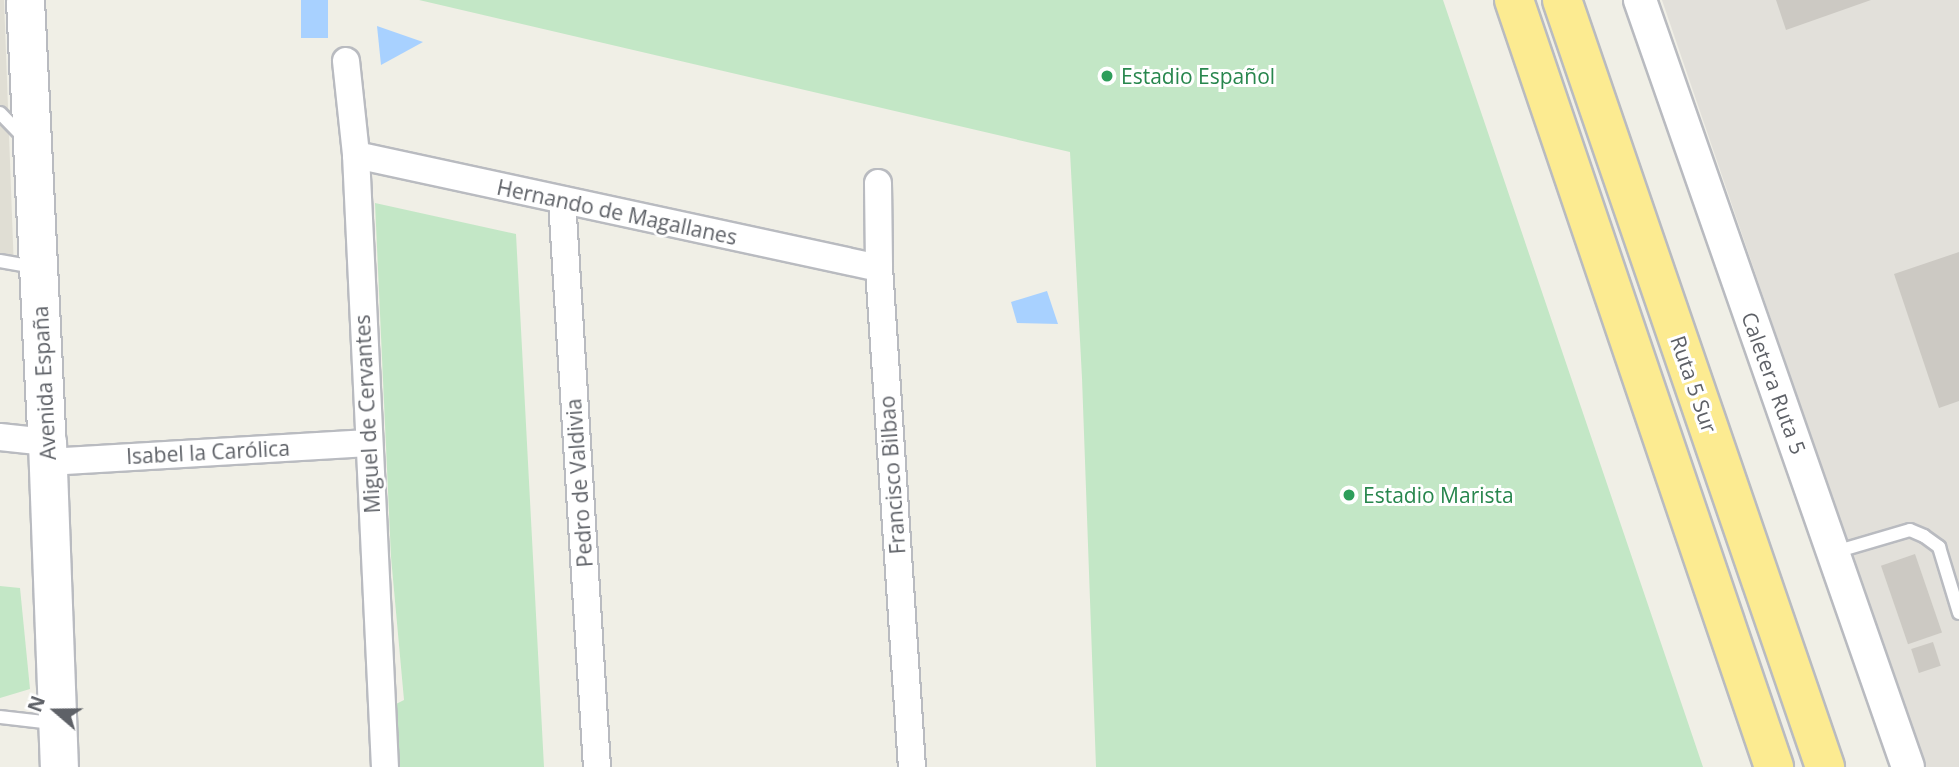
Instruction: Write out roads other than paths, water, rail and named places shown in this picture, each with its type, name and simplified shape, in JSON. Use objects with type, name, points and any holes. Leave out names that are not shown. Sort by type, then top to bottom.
[{"type":"highway","points":[[1514,0],[1774,767]]},
{"type":"highway","name":"Ruta 5 Sur","points":[[1562,0],[1825,767]]},
{"type":"main road","name":"Avenida España","points":[[25,0],[48,452],[59,767]]},
{"type":"street","name":"Caletera Ruta 5","points":[[1640,0],[1908,767]]},
{"type":"street","name":"Miguel de Cervantes","points":[[346,61],[356,155],[385,767]]},
{"type":"street","name":"Hernando de Magallanes","points":[[356,155],[879,268]]},
{"type":"street","name":"Francisco Bilbao","points":[[878,183],[879,268],[912,767]]},
{"type":"street","name":"Pedro de Valdivia","points":[[562,200],[597,767]]},
{"type":"street","name":"Isabel la Carólica","points":[[0,438],[48,452],[368,443]]},
{"type":"lane","points":[[0,113],[32,147]]},
{"type":"lane","points":[[0,261],[38,268]]},
{"type":"lane","points":[[1834,552],[1910,530],[1924,536],[1939,547],[1959,613]]},
{"type":"lane","points":[[0,717],[57,724]]},
{"type":"water","points":[[301,0],[328,0],[328,38],[301,38]]},
{"type":"water","points":[[377,26],[423,42],[381,65]]},
{"type":"water","points":[[1047,291],[1058,324],[1017,323],[1011,302]]},
{"type":"place","name":"Estadio Español","points":[[1107,76]]},
{"type":"place","name":"Estadio Marista","points":[[1349,495]]}]
